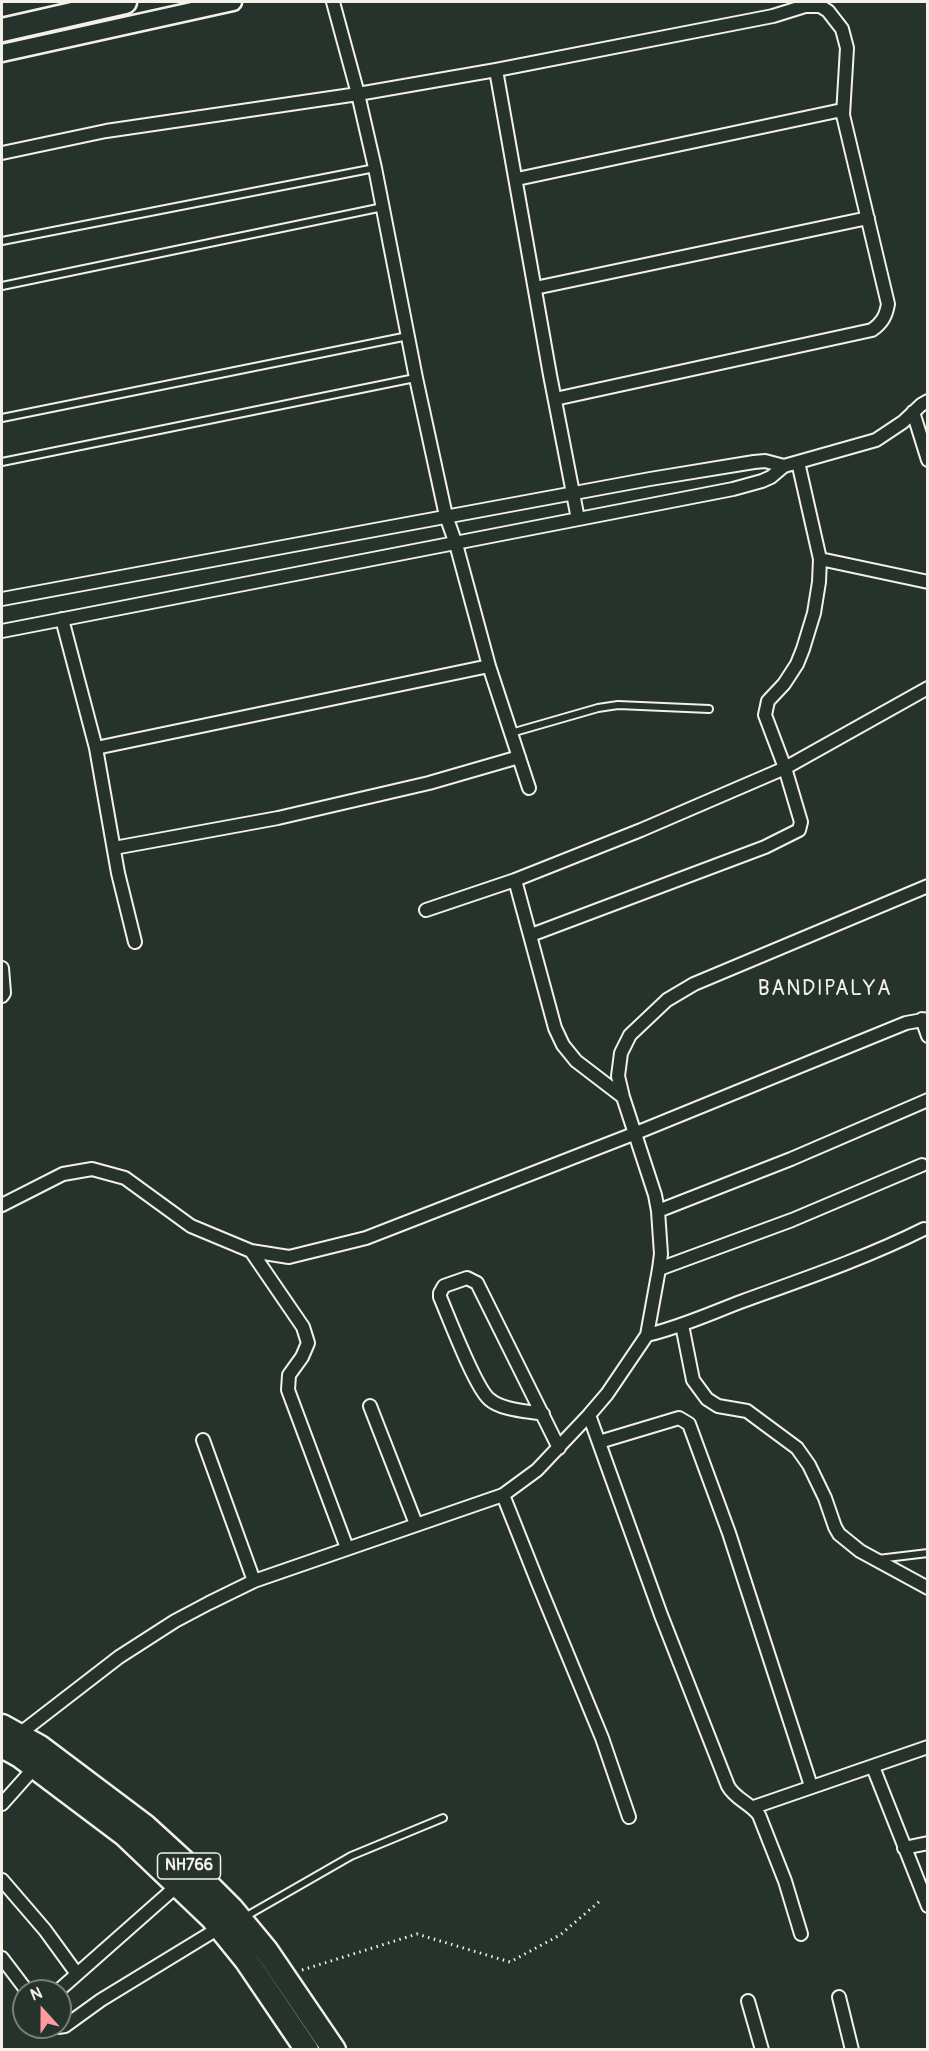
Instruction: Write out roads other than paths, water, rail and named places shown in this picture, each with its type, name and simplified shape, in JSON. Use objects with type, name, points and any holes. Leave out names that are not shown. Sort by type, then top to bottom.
[{"type":"highway","points":[[2,30],[124,2]]},
{"type":"highway","name":"NH766","points":[[8,1740],[34,1767],[125,1835],[212,1918],[246,1960],[308,2049]]},
{"type":"highway","name":"NH766","points":[[8,1740],[40,1747],[145,1826],[192,1869],[240,1920],[283,1975],[334,2049]]},
{"type":"street","points":[[2,52],[233,2]]},
{"type":"street","points":[[333,2],[375,168],[416,378],[446,516],[456,544],[489,666],[529,788]]},
{"type":"street","points":[[2,153],[106,131],[358,94],[496,70],[773,16],[812,5],[820,6],[828,11],[842,29],[847,48],[842,110],[888,304],[886,315],[879,325],[872,330],[555,399]]},
{"type":"street","points":[[496,70],[578,519]]},
{"type":"street","points":[[517,179],[842,110]]},
{"type":"street","points":[[535,288],[867,218]]},
{"type":"street","points":[[2,631],[456,544],[752,484],[771,477],[784,466],[876,440],[927,402]]},
{"type":"street","points":[[913,412],[927,459]]},
{"type":"street","points":[[2,599],[446,516],[754,462],[784,466]]},
{"type":"street","points":[[531,935],[765,847],[799,830],[801,822],[785,768],[765,715],[766,708],[797,664],[814,613],[820,559],[798,462]]},
{"type":"street","points":[[820,559],[927,582]]},
{"type":"street","points":[[62,619],[96,748],[114,848],[135,942]]},
{"type":"street","points":[[96,748],[489,666]]},
{"type":"street","points":[[426,910],[515,880],[641,830],[785,768],[927,688]]},
{"type":"street","points":[[114,848],[278,818],[429,783],[519,757]]},
{"type":"street","points":[[515,880],[555,1028],[563,1045],[576,1061],[623,1097]]},
{"type":"street","points":[[8,1740],[119,1657],[175,1621],[254,1581],[503,1495],[537,1470],[607,1394],[647,1335],[659,1269],[658,1211],[618,1076],[621,1053],[630,1035],[667,1000],[694,984],[927,886]]},
{"type":"street","points":[[2,968],[4,993],[2,996]]},
{"type":"street","points":[[2,1205],[63,1174],[92,1169],[125,1178],[191,1226],[251,1251],[289,1257],[366,1238],[636,1133],[906,1023],[925,1019],[927,1036]]},
{"type":"street","points":[[658,1211],[791,1159],[927,1100]]},
{"type":"street","points":[[659,1269],[792,1220],[922,1165]]},
{"type":"street","points":[[647,1335],[682,1325],[887,1248],[924,1229]]},
{"type":"street","points":[[251,1251],[303,1326],[308,1343],[302,1357],[289,1375],[288,1390],[347,1548]]},
{"type":"street","points":[[543,1414],[503,1406],[488,1399],[477,1380],[440,1297],[444,1286],[467,1278],[477,1283],[543,1414],[559,1448]]},
{"type":"street","points":[[682,1325],[693,1380],[700,1391],[718,1406],[747,1412],[797,1448],[809,1465],[839,1534],[860,1551],[927,1588]]},
{"type":"street","points":[[370,1406],[416,1524]]},
{"type":"street","points":[[590,1414],[661,1615],[728,1786],[735,1796],[754,1807],[759,1815],[774,1851],[801,1934]]},
{"type":"street","points":[[599,1442],[679,1418],[689,1424],[729,1533],[811,1786]]},
{"type":"street","points":[[203,1440],[254,1581]]},
{"type":"street","points":[[503,1495],[602,1738],[629,1817]]},
{"type":"street","points":[[754,1807],[927,1747]]},
{"type":"street","points":[[2,1804],[34,1767]]},
{"type":"street","points":[[873,1767],[927,1906]]},
{"type":"street","points":[[904,1848],[927,1843]]},
{"type":"street","points":[[2,1880],[45,1930],[77,1974]]},
{"type":"street","points":[[71,1979],[178,1885]]},
{"type":"street","points":[[72,2022],[101,2000],[219,1928]]},
{"type":"street","points":[[2,1958],[18,1979]]},
{"type":"street","points":[[839,1997],[852,2049]]},
{"type":"street","points":[[748,2001],[762,2049]]},
{"type":"lane","points":[[2,241],[375,168]]},
{"type":"lane","points":[[2,286],[383,207]]},
{"type":"lane","points":[[2,417],[408,336]]},
{"type":"lane","points":[[2,462],[416,378]]},
{"type":"lane","points":[[511,733],[598,708],[618,705],[709,709]]},
{"type":"lane","points":[[875,1559],[927,1553]]},
{"type":"lane","points":[[240,1920],[351,1856],[443,1818]]},
{"type":"district","name":"BANDIPALYA","points":[[825,990]]}]
